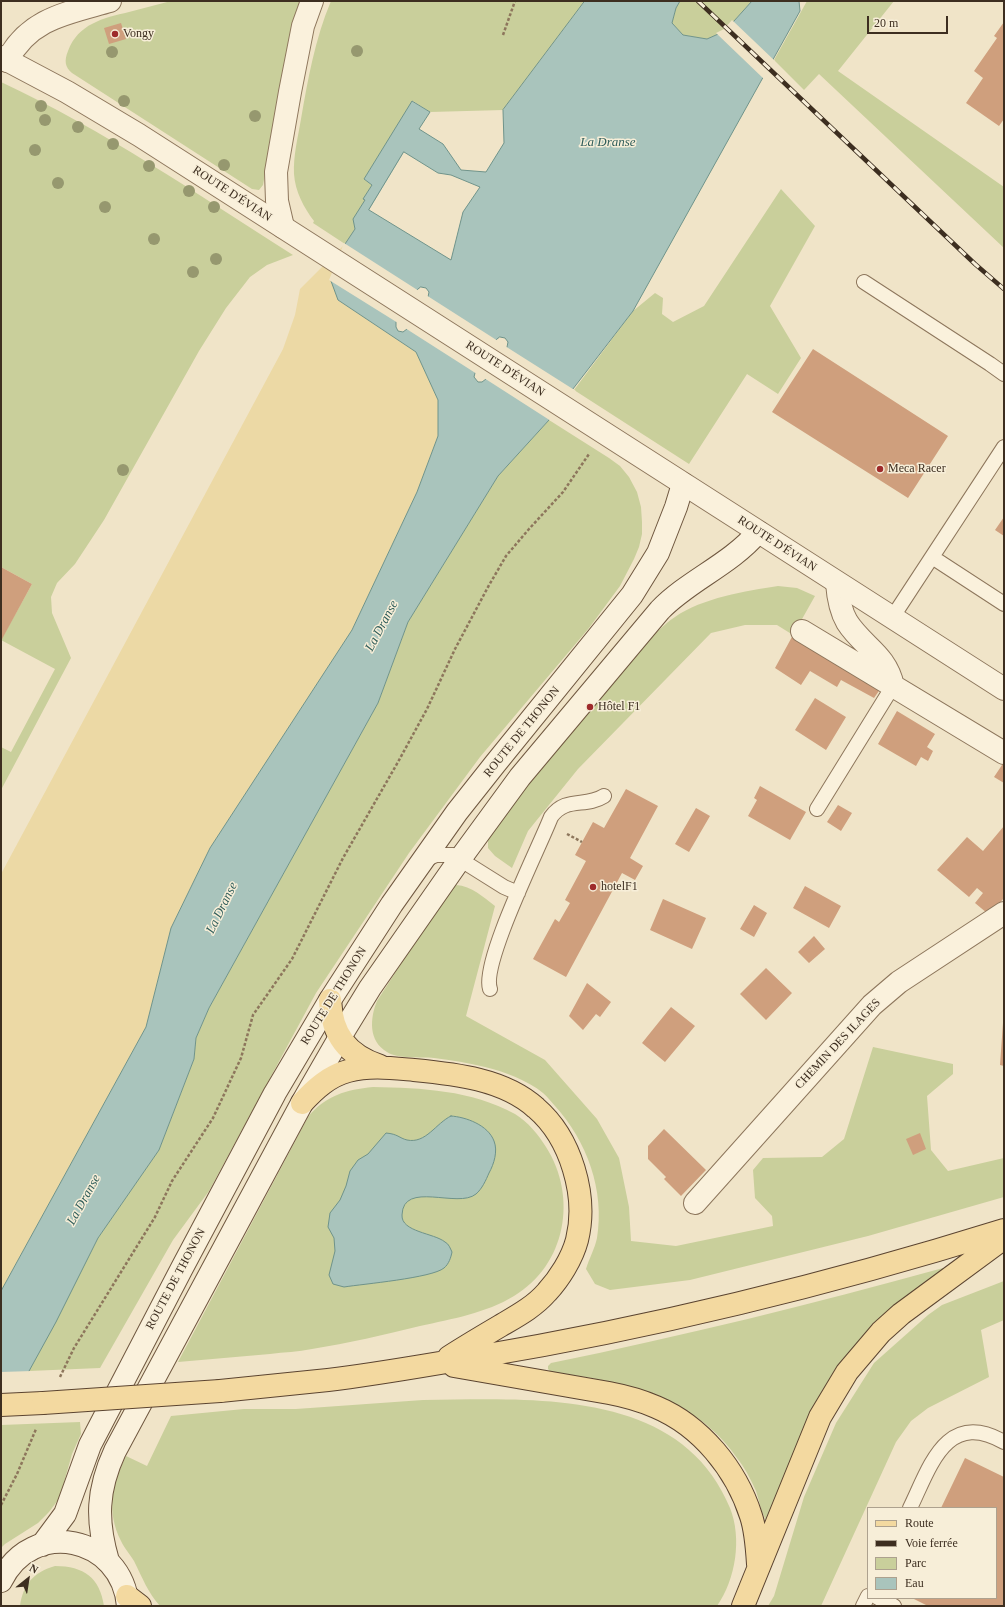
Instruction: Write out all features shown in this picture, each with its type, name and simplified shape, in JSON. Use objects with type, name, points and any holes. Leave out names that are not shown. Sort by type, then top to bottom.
[{"type":"main road","points":[[4,59],[21,39],[42,23],[67,13],[110,1]]},
{"type":"main road","points":[[282,227],[277,202],[276,172],[288,99],[303,26],[312,1]]},
{"type":"main road","name":"ROUTE D'ÉVIAN","points":[[4,59],[67,92],[115,120],[597,427],[683,484],[1004,689]]},
{"type":"main road","name":"ROUTE DE THONON","points":[[42,1545],[65,1514],[90,1445],[182,1268],[276,1093],[330,1000],[421,862],[495,764],[632,596],[646,575],[663,542],[683,484]]},
{"type":"main road","points":[[108,1561],[100,1524],[102,1492],[107,1468],[302,1103],[374,982],[460,859],[520,777],[660,610],[686,587],[747,545],[758,532]]},
{"type":"main road","points":[[837,583],[841,609],[847,622],[883,662],[890,673],[893,686]]},
{"type":"main road","points":[[802,631],[1004,753]]},
{"type":"main road","name":"CHEMIN DES ILAGES","points":[[695,1203],[872,1005],[899,982],[1004,913]]},
{"type":"main road","points":[[330,1000],[331,1016],[344,1044],[355,1055],[384,1067]]},
{"type":"main road","points":[[302,1103],[314,1090],[330,1079],[341,1074],[365,1068],[384,1067],[444,1073],[498,1086],[518,1095],[536,1108],[551,1124],[568,1155],[578,1183],[581,1203],[580,1222],[577,1242],[559,1277],[547,1293],[532,1306],[437,1363]]},
{"type":"main road","points":[[1,1405],[131,1398],[220,1391],[330,1380],[437,1363],[612,1332],[734,1305],[876,1268],[1004,1230]]},
{"type":"main road","points":[[743,1606],[758,1566],[820,1417],[847,1372],[877,1337],[901,1314],[1004,1238]]},
{"type":"main road","points":[[437,1363],[633,1398],[657,1407],[678,1419],[698,1434],[716,1452],[730,1472],[742,1494],[751,1517],[756,1541],[758,1566]]},
{"type":"main road","points":[[1,1581],[12,1564],[30,1549],[53,1542],[77,1543],[89,1547],[108,1561],[123,1583],[132,1602]]},
{"type":"lane","points":[[864,282],[1004,374]]},
{"type":"lane","points":[[892,618],[1004,447]]},
{"type":"lane","points":[[932,557],[1004,604]]},
{"type":"lane","points":[[817,809],[893,686]]},
{"type":"lane","points":[[490,989],[489,979],[500,936],[551,817],[556,810],[563,806],[594,800],[604,796]]},
{"type":"lane","points":[[421,862],[428,857],[444,854],[453,855],[518,893]]},
{"type":"lane","points":[[910,1507],[939,1450],[948,1441],[959,1435],[973,1432],[986,1434],[1004,1442]]},
{"type":"lane","points":[[880,1599],[894,1606]]},
{"type":"path","points":[[503,35],[516,1]]},
{"type":"path","points":[[58,1381],[74,1348],[151,1224],[172,1181],[213,1118],[241,1058],[253,1015],[292,959],[343,858],[427,709],[455,649],[488,587],[506,556],[563,492],[577,473],[597,427]]},
{"type":"path","points":[[1,1505],[17,1474],[37,1427]]},
{"type":"green space","points":[[171,1],[300,1],[290,35],[263,185],[259,190],[252,189],[72,73],[66,64],[66,58],[72,42],[85,28],[110,17]]},
{"type":"green space","points":[[331,1],[585,1],[503,110],[430,112],[413,101],[364,179],[372,185],[354,219],[355,229],[345,244],[313,223],[314,221],[298,193],[294,174],[296,146],[309,74],[316,44]]},
{"type":"green space","points":[[680,1],[752,1],[725,31],[707,39],[683,35],[672,23],[676,8]]},
{"type":"green space","points":[[807,1],[894,1],[838,71],[1004,187],[1004,248],[819,74],[804,90],[774,60]]},
{"type":"green space","points":[[1,82],[77,121],[113,142],[186,186],[293,255],[267,265],[250,277],[226,308],[199,351],[104,520],[75,564],[57,583],[51,597],[52,613],[71,658],[1,790],[1,747],[11,752],[55,669],[1,640],[32,584],[1,567]]},
{"type":"green space","points":[[781,189],[815,226],[770,306],[801,358],[778,394],[747,374],[689,464],[574,390],[633,311],[655,293],[663,298],[662,314],[673,322],[704,306]]},
{"type":"green space","points":[[549,420],[620,466],[629,477],[637,492],[641,507],[642,534],[634,559],[620,586],[589,628],[480,757],[409,853],[316,993],[209,1191],[173,1240],[100,1368],[29,1371],[98,1238],[159,1150],[194,1059],[196,1038],[209,1008],[378,703],[408,622],[498,476]]},
{"type":"green space","points":[[778,586],[797,588],[815,596],[793,635],[777,625],[745,625],[711,633],[578,769],[528,831],[512,868],[495,856],[488,848],[488,837],[531,781],[655,633],[686,610],[711,600],[752,590]]},
{"type":"green space","points":[[456,885],[467,887],[495,906],[466,1016],[545,1060],[597,1119],[619,1158],[629,1207],[631,1241],[676,1246],[773,1226],[772,1216],[755,1198],[753,1170],[763,1158],[822,1157],[844,1139],[873,1047],[953,1064],[953,1074],[927,1096],[931,1150],[948,1171],[1004,1158],[1004,1197],[868,1236],[690,1280],[610,1290],[595,1284],[586,1269],[597,1238],[599,1220],[596,1185],[591,1168],[576,1135],[548,1098],[537,1088],[523,1080],[493,1069],[473,1064],[434,1058],[397,1056],[387,1052],[376,1042],[372,1029],[372,1022],[377,1001],[449,889]]},
{"type":"green space","points":[[373,1087],[410,1088],[446,1092],[481,1100],[515,1114],[540,1137],[556,1166],[562,1187],[564,1208],[562,1229],[555,1248],[545,1267],[532,1283],[514,1296],[492,1307],[456,1318],[366,1339],[307,1350],[178,1362],[308,1117],[322,1103],[337,1095]]},
{"type":"green space","points":[[943,1268],[944,1269],[897,1304],[855,1345],[843,1360],[812,1410],[766,1520],[761,1510],[756,1491],[742,1465],[722,1439],[702,1421],[680,1407],[631,1387],[579,1376],[551,1372],[548,1369],[548,1366],[551,1363],[748,1319]]},
{"type":"green space","points":[[1004,1281],[1004,1320],[981,1330],[989,1377],[928,1408],[911,1421],[896,1442],[821,1606],[768,1606],[774,1596],[804,1497],[836,1423],[874,1363],[928,1315],[942,1305]]},
{"type":"green space","points":[[509,1399],[554,1402],[598,1408],[640,1420],[676,1440],[707,1469],[730,1508],[734,1520],[736,1545],[733,1571],[724,1595],[717,1606],[160,1606],[152,1596],[134,1561],[122,1544],[116,1530],[112,1508],[114,1487],[126,1456],[147,1466],[171,1416],[244,1409],[296,1409],[423,1400]]},
{"type":"green space","points":[[80,1422],[81,1434],[72,1454],[58,1500],[38,1523],[1,1548],[1,1425]]},
{"type":"green space","points":[[55,1566],[74,1568],[89,1576],[99,1588],[104,1606],[20,1606],[24,1591],[35,1575]]},
{"type":"sand","points":[[345,244],[338,300],[416,352],[438,400],[438,436],[417,492],[352,630],[210,848],[171,928],[146,1027],[1,1291],[1,874],[283,349],[295,315],[300,289]]},
{"type":"water","name":"La Dranse","points":[[585,1],[680,1],[676,8],[672,23],[683,35],[707,39],[725,31],[752,1],[799,1],[800,11],[633,311],[549,420],[498,476],[408,622],[378,703],[209,1008],[196,1038],[194,1059],[159,1150],[98,1238],[56,1322],[1,1422],[1,1291],[146,1027],[171,928],[210,848],[352,630],[417,492],[438,436],[438,400],[416,352],[338,300],[331,281],[345,244],[355,229],[353,219],[365,200],[363,199],[372,185],[364,179],[412,101],[430,112],[419,129],[443,144],[461,170],[486,172],[504,143],[503,110]],"holes":[[[404,152],[438,173],[451,175],[480,187],[463,212],[451,260],[369,210]],[[421,287],[426,288],[429,292],[428,297],[407,329],[403,332],[398,331],[396,322],[417,290]],[[500,337],[505,338],[508,342],[507,347],[486,379],[482,382],[478,382],[474,377],[475,373],[496,340]]]},
{"type":"water","points":[[451,1116],[470,1120],[482,1126],[491,1135],[496,1149],[495,1157],[485,1181],[476,1194],[468,1198],[457,1199],[421,1197],[411,1199],[405,1205],[402,1215],[403,1221],[412,1229],[440,1239],[448,1244],[452,1252],[447,1265],[437,1272],[412,1278],[344,1287],[333,1284],[329,1275],[335,1251],[334,1238],[328,1227],[330,1213],[340,1200],[350,1171],[358,1160],[368,1154],[386,1133],[393,1134],[407,1140],[420,1139]]},
{"type":"pier","points":[[732,20],[775,61],[765,80],[716,33],[724,29]]},
{"type":"pier","points":[[344,243],[419,291],[398,323],[329,280]]},
{"type":"pier","points":[[426,295],[498,341],[477,374],[405,328]]},
{"type":"pier","points":[[505,346],[576,391],[551,421],[484,378]]},
{"type":"pier","points":[[32,1371],[3,1422],[1,1424],[1,1372]]},
{"type":"building","points":[[1004,22],[1004,119],[999,126],[966,103],[983,78],[974,71],[997,38],[994,36]]},
{"type":"building","name":"Vongy","points":[[121,23],[126,39],[109,44],[104,28]]},
{"type":"building","points":[[813,349],[948,436],[908,498],[772,412]]},
{"type":"building","points":[[1004,517],[1004,536],[995,530]]},
{"type":"building","points":[[1,567],[32,584],[1,641]]},
{"type":"building","points":[[793,635],[881,688],[874,698],[841,680],[837,687],[810,671],[801,685],[775,668]]},
{"type":"building","points":[[815,698],[846,717],[826,750],[795,730]]},
{"type":"building","points":[[897,711],[935,734],[927,747],[933,751],[928,761],[921,757],[916,766],[878,744]]},
{"type":"building","points":[[1004,762],[1004,783],[994,777]]},
{"type":"building","points":[[760,786],[806,812],[790,840],[748,816],[757,800],[754,798]]},
{"type":"building","name":"hotelF1","points":[[626,789],[658,806],[630,858],[643,866],[635,880],[622,873],[566,977],[533,959],[555,919],[559,922],[570,903],[565,900],[586,861],[575,855],[593,822],[604,828]]},
{"type":"building","points":[[838,805],[852,813],[841,831],[827,822]]},
{"type":"building","points":[[696,808],[710,816],[689,852],[675,844]]},
{"type":"building","points":[[1004,826],[1004,898],[997,906],[987,913],[975,903],[983,893],[977,888],[969,897],[937,870],[967,837],[983,851]]},
{"type":"building","points":[[805,886],[841,906],[829,928],[793,908]]},
{"type":"building","points":[[663,899],[706,918],[692,949],[650,930]]},
{"type":"building","points":[[754,905],[767,913],[754,937],[740,929]]},
{"type":"building","points":[[814,936],[825,949],[809,963],[798,952]]},
{"type":"building","points":[[766,968],[792,993],[766,1020],[740,994]]},
{"type":"building","points":[[587,983],[611,1002],[600,1017],[596,1014],[583,1030],[569,1016]]},
{"type":"building","points":[[671,1007],[695,1026],[665,1062],[642,1043]]},
{"type":"building","points":[[1004,1023],[1004,1066],[1000,1065]]},
{"type":"building","points":[[664,1129],[706,1170],[681,1196],[664,1179],[666,1177],[648,1159],[648,1146]]},
{"type":"building","points":[[920,1133],[926,1149],[913,1155],[906,1139]]},
{"type":"building","points":[[965,1458],[1004,1477],[1004,1606],[928,1606],[914,1599],[997,1599],[997,1507],[941,1507]]},
{"type":"railway","points":[[698,1],[975,264],[1004,289]]},
{"type":"place","name":"Vongy","points":[[115,34]]},
{"type":"place","name":"Meca Racer","points":[[880,469]]},
{"type":"place","name":"Hôtel F1","points":[[590,707]]},
{"type":"place","name":"hotelF1","points":[[593,887]]}]
